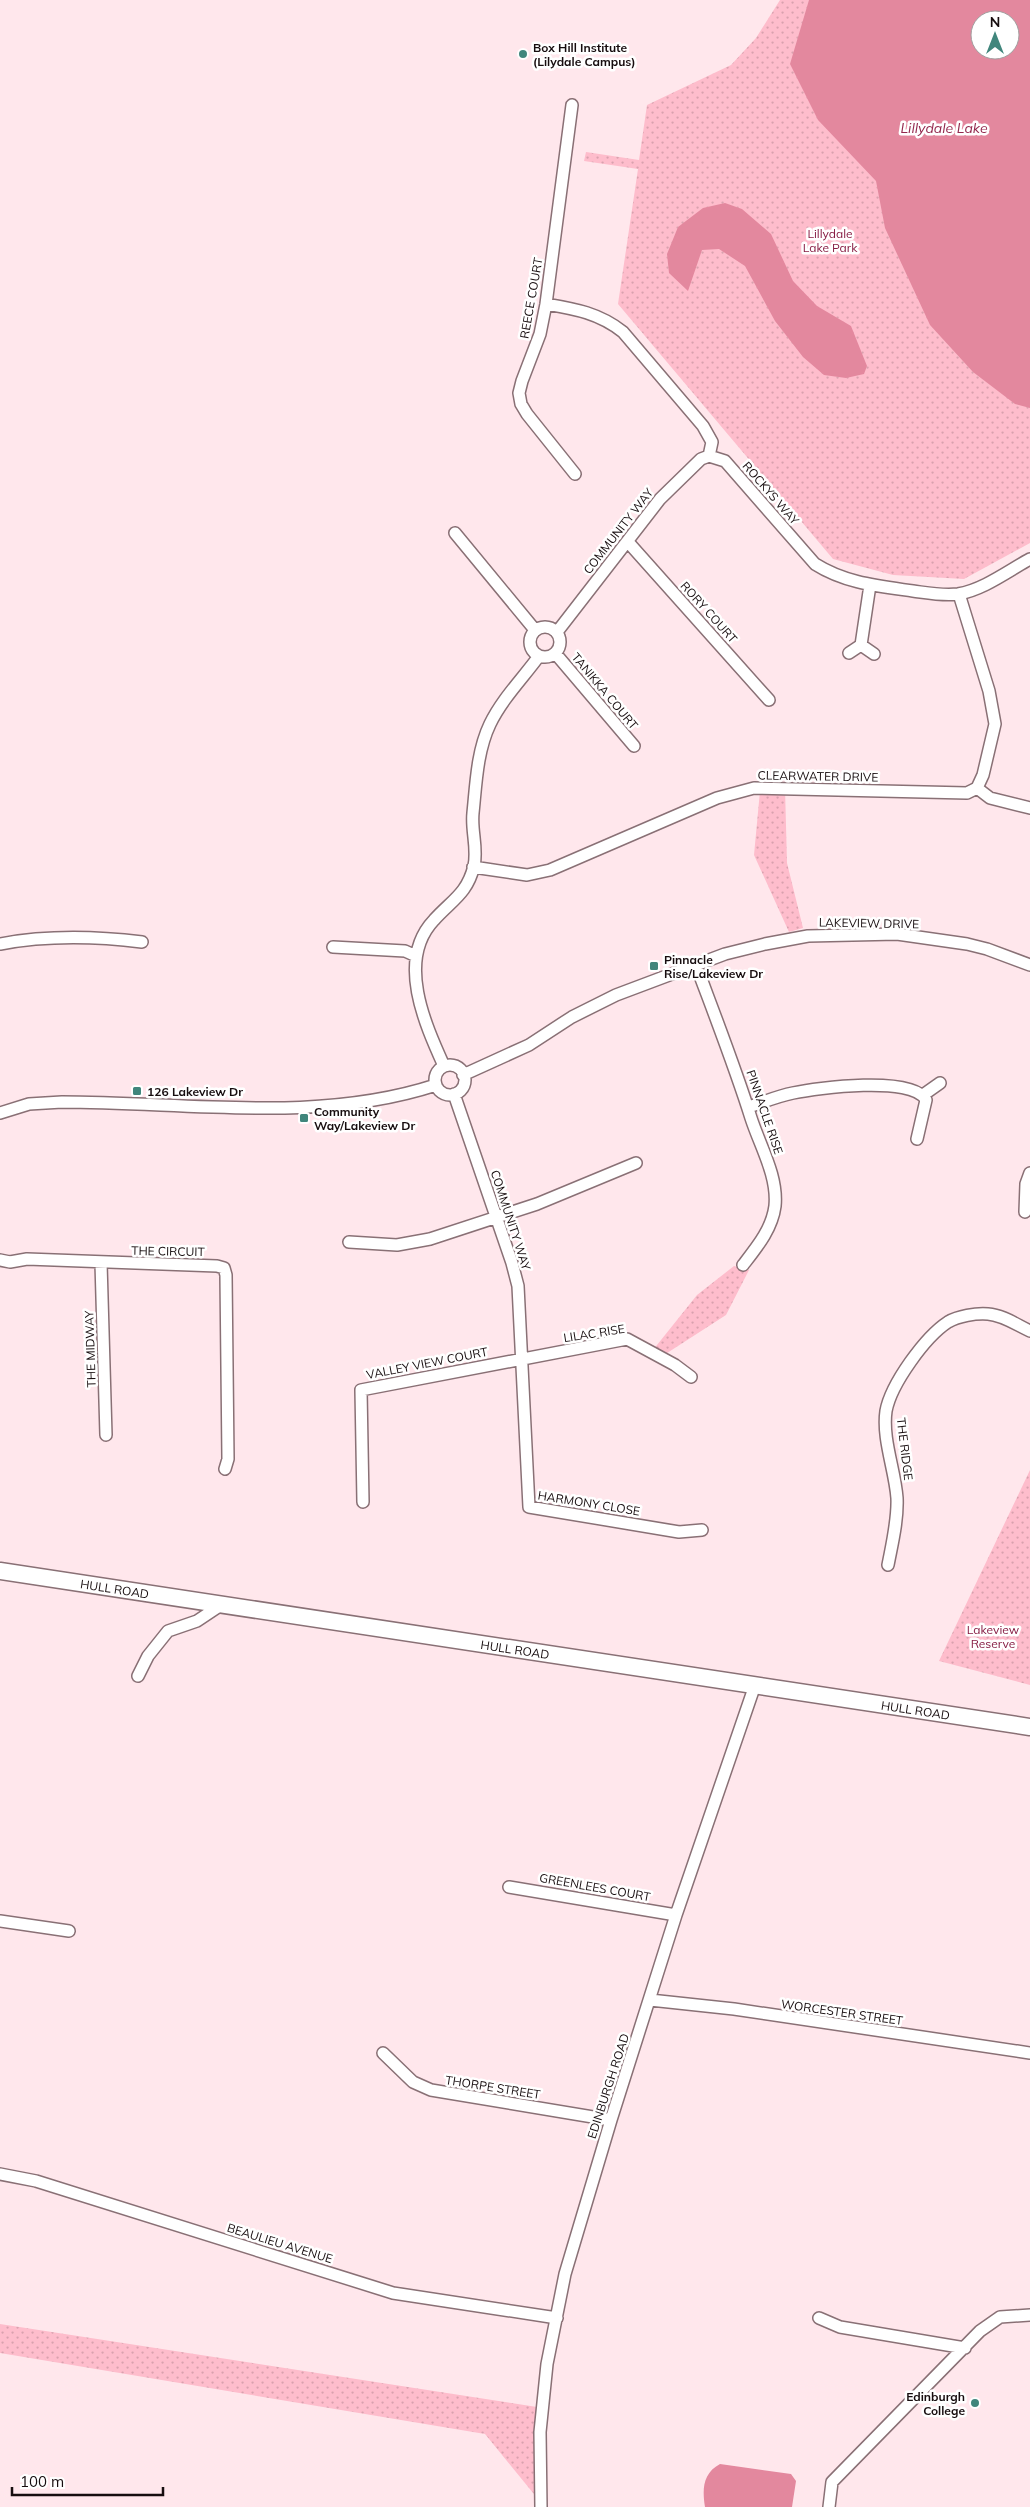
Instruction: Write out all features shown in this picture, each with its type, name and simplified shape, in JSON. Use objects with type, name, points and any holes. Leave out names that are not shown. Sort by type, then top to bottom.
[{"type":"main road","name":"HULL ROAD","points":[[0,1571],[1030,1728]]},
{"type":"street","name":"REECE COURT","points":[[572,105],[546,304],[540,334],[522,381],[521,404],[575,474]]},
{"type":"street","points":[[546,304],[592,313],[609,321],[623,332],[703,426],[712,442],[710,456]]},
{"type":"street","name":"COMMUNITY WAY","points":[[556,632],[672,485],[701,460],[710,456]]},
{"type":"street","name":"ROCKYS WAY","points":[[710,456],[725,461],[815,564],[830,574],[870,585],[944,595],[959,594],[974,589],[1030,559]]},
{"type":"street","points":[[455,533],[535,630]]},
{"type":"street","name":"RORY COURT","points":[[628,542],[769,700]]},
{"type":"street","points":[[849,653],[861,645],[870,585]]},
{"type":"street","points":[[959,594],[989,691],[995,724],[978,788],[990,798],[1030,808]]},
{"type":"street","points":[[542,627],[550,628],[556,632],[560,639],[559,647],[554,653],[547,657],[539,656],[531,649],[530,639],[535,630],[542,627]]},
{"type":"street","points":[[861,645],[874,654]]},
{"type":"street","name":"TANIKKA COURT","points":[[554,653],[634,746]]},
{"type":"street","points":[[444,1066],[425,1025],[415,976],[416,956],[426,931],[464,890],[473,867],[476,844],[472,816],[484,741],[498,710],[539,656]]},
{"type":"street","name":"CLEARWATER DRIVE","points":[[473,867],[527,875],[550,870],[717,798],[754,788],[948,794],[968,793],[978,788]]},
{"type":"street","name":"LAKEVIEW DRIVE","points":[[464,1075],[530,1045],[608,998],[724,954],[764,944],[808,936],[897,934],[967,944],[988,949],[1030,965]]},
{"type":"street","points":[[0,944],[38,938],[106,938],[142,942]]},
{"type":"street","points":[[334,947],[405,951],[416,956]]},
{"type":"street","name":"PINNACLE RISE","points":[[696,965],[769,1167],[775,1205],[766,1235],[744,1265]]},
{"type":"street","points":[[444,1066],[454,1066],[464,1075],[462,1087],[454,1094],[444,1094],[436,1085],[436,1074],[444,1066]]},
{"type":"street","points":[[923,1095],[940,1083]]},
{"type":"street","points":[[0,1113],[29,1104],[62,1102],[310,1108],[381,1100],[436,1085]]},
{"type":"street","points":[[748,1107],[790,1094],[851,1086],[904,1089],[923,1095],[926,1100],[917,1139]]},
{"type":"street","name":"COMMUNITY WAY","points":[[454,1094],[497,1217],[518,1286],[520,1360]]},
{"type":"street","points":[[349,1242],[397,1245],[430,1240],[537,1204],[636,1163]]},
{"type":"street","points":[[1025,1212],[1026,1184],[1030,1173]]},
{"type":"street","name":"THE CIRCUIT","points":[[0,1260],[10,1262],[27,1259],[217,1266],[224,1268],[226,1276],[228,1459],[225,1469]]},
{"type":"street","name":"THE MIDWAY","points":[[101,1263],[106,1435]]},
{"type":"street","name":"THE RIDGE","points":[[888,1565],[897,1500],[887,1438],[886,1412],[895,1387],[932,1336],[949,1322],[969,1315],[990,1314],[1008,1320],[1030,1331]]},
{"type":"street","name":"LILAC RISE","points":[[520,1360],[627,1339],[675,1364],[691,1377]]},
{"type":"street","name":"VALLEY VIEW COURT","points":[[363,1502],[361,1390],[520,1360]]},
{"type":"street","name":"HARMONY CLOSE","points":[[520,1360],[529,1507],[679,1532],[702,1530]]},
{"type":"street","points":[[138,1676],[148,1656],[168,1631],[197,1621],[221,1605]]},
{"type":"street","name":"EDINBURGH ROAD","points":[[541,2507],[540,2432],[547,2364],[565,2274],[611,2120],[676,1915],[755,1685]]},
{"type":"street","name":"GREENLEES COURT","points":[[510,1887],[676,1915]]},
{"type":"street","points":[[0,1921],[69,1931]]},
{"type":"street","name":"WORCESTER STREET","points":[[650,2000],[734,2009],[1030,2054]]},
{"type":"street","name":"THORPE STREET","points":[[383,2054],[413,2082],[431,2090],[611,2120]]},
{"type":"street","name":"BEAULIEU AVENUE","points":[[0,2174],[36,2180],[393,2293],[557,2318]]},
{"type":"street","points":[[829,2507],[832,2482],[980,2331],[1000,2317],[1030,2315]]},
{"type":"street","points":[[819,2318],[840,2327],[965,2348]]},
{"type":"green space","name":"Lillydale Lake Park","points":[[780,0],[1030,0],[1030,543],[964,579],[893,575],[833,559],[618,304],[638,169],[584,161],[586,152],[639,160],[647,105],[731,65],[756,38]]},
{"type":"green space","points":[[785,788],[787,863],[803,928],[789,932],[754,855],[760,791]]},
{"type":"green space","points":[[734,1266],[749,1270],[726,1315],[664,1355],[653,1350],[697,1295]]},
{"type":"green space","name":"Lakeview Reserve","points":[[1030,1470],[1030,1685],[939,1661]]},
{"type":"green space","points":[[0,2324],[537,2407],[538,2499],[485,2434],[0,2353]]},
{"type":"water","name":"Lillydale Lake","points":[[809,0],[1030,0],[1030,408],[1015,404],[973,372],[930,325],[885,228],[876,181],[818,120],[790,64]]},
{"type":"water","points":[[725,203],[742,209],[771,234],[793,281],[817,306],[851,326],[867,366],[864,374],[846,378],[824,375],[803,357],[775,321],[745,266],[719,249],[702,250],[688,291],[669,273],[667,254],[678,227],[703,208]]},
{"type":"water","points":[[720,2464],[791,2474],[796,2481],[792,2507],[705,2507],[705,2482],[710,2472]]},
{"type":"place","name":"Box Hill Institute (Lilydale Campus)","points":[[523,54]]},
{"type":"place","name":"Pinnacle Rise/Lakeview Dr","points":[[654,966]]},
{"type":"place","name":"126 Lakeview Dr","points":[[137,1091]]},
{"type":"place","name":"Community Way/Lakeview Dr","points":[[304,1118]]},
{"type":"place","name":"Edinburgh College","points":[[975,2403]]}]
